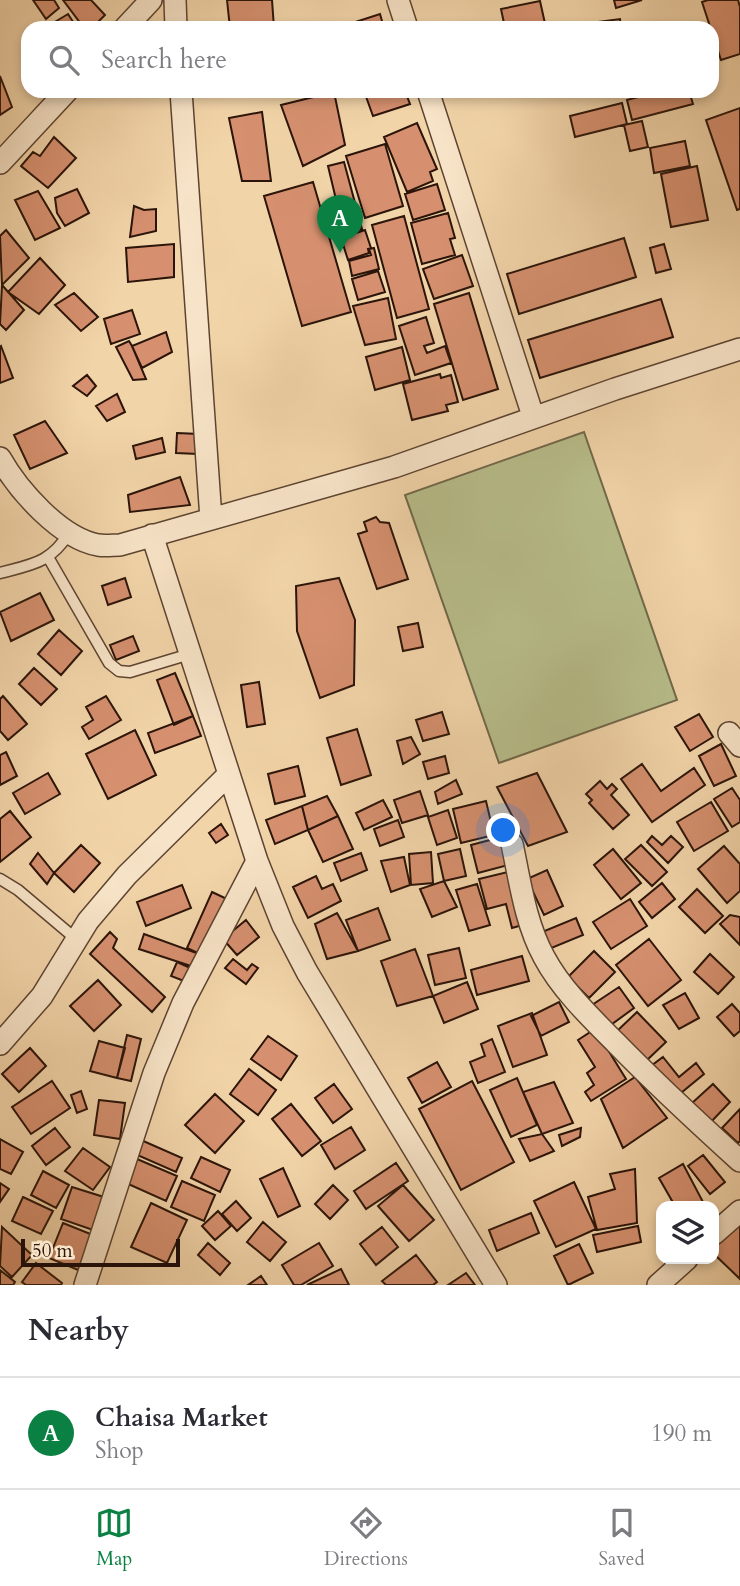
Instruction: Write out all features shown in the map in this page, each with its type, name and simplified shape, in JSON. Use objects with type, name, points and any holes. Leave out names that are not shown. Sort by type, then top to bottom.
[{"type":"street","points":[[132,21],[151,0]]},
{"type":"street","points":[[174,0],[176,21]]},
{"type":"street","points":[[398,0],[405,21]]},
{"type":"street","points":[[0,163],[60,98]]},
{"type":"street","points":[[181,98],[211,519]]},
{"type":"street","points":[[430,98],[533,416]]},
{"type":"street","points":[[0,458],[13,480],[39,510],[70,533],[97,545],[120,545],[394,467],[533,416],[740,349]]},
{"type":"street","points":[[152,535],[228,775],[257,861],[283,926],[307,972],[496,1285]]},
{"type":"street","points":[[0,1044],[42,996],[76,939],[127,875],[228,775]]},
{"type":"street","points":[[512,844],[531,929],[544,958],[560,981],[593,1020],[654,1081],[740,1161]]},
{"type":"street","points":[[85,1285],[168,1038],[217,933],[257,861]]},
{"type":"street","points":[[719,1230],[740,1211]]},
{"type":"street","points":[[657,1285],[681,1264]]},
{"type":"lane","points":[[0,573],[38,563],[58,550],[70,533]]},
{"type":"lane","points":[[48,557],[109,663],[119,671],[130,672],[190,654]]},
{"type":"lane","points":[[0,878],[76,939]]},
{"type":"green space","points":[[584,432],[677,700],[499,763],[405,495]]},
{"type":"building","points":[[33,0],[54,0],[59,8],[46,19]]},
{"type":"building","points":[[63,0],[91,0],[105,15],[99,21],[79,21]]},
{"type":"building","points":[[227,0],[272,0],[274,21],[229,21]]},
{"type":"building","points":[[614,0],[642,0],[616,8]]},
{"type":"building","points":[[738,0],[740,54],[721,60],[719,21],[708,21],[702,2]]},
{"type":"building","points":[[540,1],[544,21],[504,21],[501,9]]},
{"type":"building","points":[[68,14],[72,21],[56,21]]},
{"type":"building","points":[[380,14],[382,21],[358,21]]},
{"type":"building","points":[[0,76],[12,107],[0,115]]},
{"type":"building","points":[[310,98],[335,98],[345,145],[303,166],[281,105]]},
{"type":"building","points":[[367,98],[408,98],[410,104],[373,116]]},
{"type":"building","points":[[691,98],[693,104],[632,120],[627,100]]},
{"type":"building","points":[[622,103],[627,124],[575,137],[570,116]]},
{"type":"building","points":[[740,108],[740,209],[737,210],[706,120]]},
{"type":"building","points":[[262,112],[271,181],[242,181],[229,118]]},
{"type":"building","points":[[642,121],[648,147],[630,151],[624,125]]},
{"type":"building","points":[[417,123],[437,169],[430,172],[433,181],[407,192],[384,137]]},
{"type":"building","points":[[54,137],[76,158],[48,188],[21,166],[33,152],[40,156]]},
{"type":"building","points":[[685,141],[690,166],[654,173],[650,148]]},
{"type":"building","points":[[385,144],[403,206],[365,218],[346,156]]},
{"type":"building","points":[[344,162],[362,229],[344,233],[328,166]]},
{"type":"building","points":[[697,166],[708,220],[671,227],[661,174]]},
{"type":"building","points":[[313,182],[351,312],[302,326],[264,196]]},
{"type":"building","points":[[437,184],[445,210],[413,220],[405,194]]},
{"type":"building","points":[[77,189],[89,213],[65,226],[57,213],[55,198]]},
{"type":"building","points":[[38,191],[60,228],[35,240],[15,200]]},
{"type":"building","points":[[134,206],[144,210],[156,209],[156,231],[130,237]]},
{"type":"building","points":[[448,213],[455,238],[450,239],[455,255],[422,264],[411,223]]},
{"type":"building","points":[[404,216],[429,309],[397,318],[372,225]]},
{"type":"building","points":[[6,230],[29,258],[2,285],[0,236]]},
{"type":"building","points":[[365,230],[371,248],[368,249],[369,253],[348,260],[341,238]]},
{"type":"building","points":[[624,238],[636,277],[519,314],[507,274]]},
{"type":"building","points":[[174,244],[174,277],[128,282],[126,248]]},
{"type":"building","points":[[664,244],[671,269],[656,273],[650,248]]},
{"type":"building","points":[[374,248],[379,269],[352,276],[349,261],[371,255],[369,249]]},
{"type":"building","points":[[462,255],[473,286],[434,299],[423,269]]},
{"type":"building","points":[[40,258],[65,285],[39,314],[8,292]]},
{"type":"building","points":[[378,271],[385,292],[358,300],[352,279]]},
{"type":"building","points":[[2,285],[24,310],[6,330],[0,324]]},
{"type":"building","points":[[74,293],[98,317],[81,331],[55,305]]},
{"type":"building","points":[[469,293],[498,389],[463,400],[434,304]]},
{"type":"building","points":[[388,298],[396,339],[365,345],[353,306]]},
{"type":"building","points":[[661,299],[673,337],[540,378],[528,340]]},
{"type":"building","points":[[132,310],[140,334],[111,344],[104,319]]},
{"type":"building","points":[[426,317],[434,343],[424,346],[427,353],[445,346],[451,363],[415,375],[399,326]]},
{"type":"building","points":[[166,332],[172,352],[142,368],[132,346]]},
{"type":"building","points":[[129,341],[146,379],[133,380],[116,347]]},
{"type":"building","points":[[0,347],[13,378],[0,383]]},
{"type":"building","points":[[402,347],[410,380],[375,390],[366,357]]},
{"type":"building","points":[[440,374],[441,378],[451,375],[458,402],[446,405],[448,411],[412,420],[403,384]]},
{"type":"building","points":[[87,375],[96,386],[87,396],[73,386]]},
{"type":"building","points":[[117,394],[125,412],[107,421],[96,406]]},
{"type":"building","points":[[45,421],[67,453],[30,469],[14,435]]},
{"type":"building","points":[[177,433],[199,434],[198,454],[176,453]]},
{"type":"building","points":[[162,438],[165,452],[136,459],[133,446]]},
{"type":"building","points":[[180,477],[190,505],[130,512],[128,495]]},
{"type":"building","points":[[376,517],[380,522],[389,523],[408,579],[377,589],[358,534],[367,531],[364,522]]},
{"type":"building","points":[[125,578],[131,597],[108,605],[102,586]]},
{"type":"building","points":[[339,578],[355,620],[354,685],[320,698],[297,631],[296,586]]},
{"type":"building","points":[[40,593],[54,620],[11,641],[0,612]]},
{"type":"building","points":[[418,623],[423,647],[403,651],[398,627]]},
{"type":"building","points":[[59,630],[82,651],[61,675],[38,654]]},
{"type":"building","points":[[133,636],[139,651],[116,660],[110,645]]},
{"type":"building","points":[[34,668],[57,689],[41,705],[19,684]]},
{"type":"building","points":[[175,673],[193,716],[174,725],[157,680]]},
{"type":"building","points":[[259,682],[265,724],[247,727],[241,685]]},
{"type":"building","points":[[3,696],[27,724],[8,740],[0,731],[0,699]]},
{"type":"building","points":[[106,696],[121,720],[89,739],[82,727],[93,720],[86,707]]},
{"type":"building","points":[[442,712],[449,734],[423,741],[416,720]]},
{"type":"building","points":[[699,714],[713,737],[690,751],[675,727]]},
{"type":"building","points":[[193,716],[201,736],[155,753],[148,733]]},
{"type":"building","points":[[357,729],[371,775],[341,785],[327,738]]},
{"type":"building","points":[[135,730],[156,775],[108,799],[86,754]]},
{"type":"building","points":[[411,737],[420,754],[403,764],[397,741]]},
{"type":"building","points":[[721,744],[736,776],[714,786],[699,756]]},
{"type":"building","points":[[6,752],[17,776],[0,785],[0,755]]},
{"type":"building","points":[[445,756],[449,773],[428,779],[423,762]]},
{"type":"building","points":[[642,764],[661,791],[694,768],[705,785],[652,822],[621,779]]},
{"type":"building","points":[[298,766],[305,796],[275,804],[268,774]]},
{"type":"building","points":[[48,773],[60,794],[25,814],[13,793]]},
{"type":"building","points":[[537,773],[567,832],[528,846],[497,787]]},
{"type":"building","points":[[456,780],[462,794],[438,804],[435,792]]},
{"type":"building","points":[[600,781],[607,789],[612,784],[617,789],[611,795],[629,815],[613,829],[589,803],[592,800],[586,794]]},
{"type":"building","points":[[732,788],[740,800],[740,822],[732,827],[714,799]]},
{"type":"building","points":[[420,791],[428,815],[402,823],[394,800]]},
{"type":"building","points":[[327,796],[338,816],[308,830],[302,806]]},
{"type":"building","points":[[383,800],[392,817],[364,830],[356,813]]},
{"type":"building","points":[[486,801],[494,835],[461,843],[453,809]]},
{"type":"building","points":[[711,802],[728,831],[694,851],[677,822]]},
{"type":"building","points":[[302,806],[308,830],[275,844],[266,820]]},
{"type":"building","points":[[448,810],[457,838],[437,845],[428,817]]},
{"type":"building","points":[[10,811],[31,837],[0,862],[0,819]]},
{"type":"building","points":[[338,816],[353,849],[323,862],[308,830]]},
{"type":"building","points":[[398,820],[404,837],[380,846],[374,829]]},
{"type":"building","points":[[221,824],[228,835],[216,843],[209,833]]},
{"type":"building","points":[[505,836],[512,864],[478,873],[471,845]]},
{"type":"building","points":[[652,836],[662,845],[671,836],[683,847],[668,863],[647,842]]},
{"type":"building","points":[[81,845],[100,863],[74,892],[54,873]]},
{"type":"building","points":[[641,845],[667,872],[652,886],[625,859]]},
{"type":"building","points":[[724,846],[740,864],[740,891],[727,903],[698,869]]},
{"type":"building","points":[[460,849],[466,876],[444,881],[438,854]]},
{"type":"building","points":[[613,849],[641,883],[621,899],[594,865]]},
{"type":"building","points":[[431,852],[433,883],[411,885],[409,854]]},
{"type":"building","points":[[38,853],[54,873],[47,884],[30,864]]},
{"type":"building","points":[[361,853],[367,870],[341,881],[334,863]]},
{"type":"building","points":[[404,857],[410,885],[391,892],[381,861]]},
{"type":"building","points":[[547,870],[563,906],[544,915],[527,879]]},
{"type":"building","points":[[512,871],[526,924],[512,928],[506,904],[487,909],[479,879]]},
{"type":"building","points":[[316,876],[322,889],[333,884],[341,901],[308,918],[293,887]]},
{"type":"building","points":[[444,881],[457,907],[432,917],[420,889]]},
{"type":"building","points":[[662,883],[675,899],[652,918],[639,902]]},
{"type":"building","points":[[477,884],[490,925],[469,931],[456,890]]},
{"type":"building","points":[[182,885],[191,908],[146,926],[137,902]]},
{"type":"building","points":[[697,889],[723,916],[705,933],[679,907]]},
{"type":"building","points":[[212,892],[227,899],[202,955],[187,948]]},
{"type":"building","points":[[630,899],[647,926],[611,949],[593,922]]},
{"type":"building","points":[[378,908],[390,940],[358,951],[346,920]]},
{"type":"building","points":[[337,913],[358,951],[327,959],[315,924]]},
{"type":"building","points":[[730,915],[740,917],[740,945],[720,924]]},
{"type":"building","points":[[576,918],[583,935],[549,949],[542,932]]},
{"type":"building","points":[[246,920],[259,937],[237,955],[223,939]]},
{"type":"building","points":[[110,932],[117,939],[113,948],[165,997],[152,1012],[90,954]]},
{"type":"building","points":[[144,934],[202,955],[197,968],[139,949]]},
{"type":"building","points":[[649,939],[681,980],[648,1006],[616,965]]},
{"type":"building","points":[[459,948],[466,978],[435,985],[428,955]]},
{"type":"building","points":[[415,949],[433,996],[397,1006],[381,961]]},
{"type":"building","points":[[594,951],[615,972],[589,998],[568,977]]},
{"type":"building","points":[[710,954],[734,977],[718,994],[694,972]]},
{"type":"building","points":[[522,956],[529,981],[477,995],[471,970]]},
{"type":"building","points":[[233,959],[247,970],[252,964],[258,968],[246,984],[225,968]]},
{"type":"building","points":[[177,962],[195,970],[189,983],[171,976]]},
{"type":"building","points":[[98,980],[121,1005],[94,1031],[70,1006]]},
{"type":"building","points":[[467,982],[478,1009],[444,1023],[433,996]]},
{"type":"building","points":[[619,987],[634,1008],[608,1027],[592,1005]]},
{"type":"building","points":[[685,993],[699,1018],[679,1029],[663,1005]]},
{"type":"building","points":[[559,1002],[569,1022],[541,1036],[531,1016]]},
{"type":"building","points":[[732,1004],[740,1013],[740,1031],[734,1036],[717,1017]]},
{"type":"building","points":[[637,1012],[666,1042],[646,1061],[616,1032]]},
{"type":"building","points":[[532,1013],[547,1055],[513,1067],[498,1026]]},
{"type":"building","points":[[595,1029],[626,1079],[591,1101],[585,1092],[594,1085],[587,1073],[595,1067],[578,1040]]},
{"type":"building","points":[[127,1035],[141,1039],[131,1081],[117,1078]]},
{"type":"building","points":[[268,1036],[297,1056],[281,1080],[251,1059]]},
{"type":"building","points":[[492,1039],[505,1072],[478,1083],[470,1062],[485,1056],[481,1044]]},
{"type":"building","points":[[99,1041],[125,1048],[117,1078],[90,1071]]},
{"type":"building","points":[[30,1048],[46,1066],[19,1092],[2,1074]]},
{"type":"building","points":[[663,1057],[679,1077],[696,1063],[704,1074],[676,1097],[651,1066]]},
{"type":"building","points":[[437,1062],[451,1087],[422,1103],[408,1078]]},
{"type":"building","points":[[249,1069],[276,1090],[258,1115],[230,1094]]},
{"type":"building","points":[[635,1077],[667,1118],[623,1148],[601,1099]]},
{"type":"building","points":[[517,1078],[537,1125],[511,1137],[490,1090]]},
{"type":"building","points":[[52,1081],[70,1108],[31,1134],[12,1107]]},
{"type":"building","points":[[472,1081],[514,1162],[461,1190],[419,1109]]},
{"type":"building","points":[[554,1082],[573,1123],[542,1134],[523,1092]]},
{"type":"building","points":[[334,1084],[352,1109],[333,1123],[315,1098]]},
{"type":"building","points":[[713,1084],[730,1102],[710,1123],[692,1103]]},
{"type":"building","points":[[81,1091],[87,1109],[77,1113],[71,1095]]},
{"type":"building","points":[[215,1094],[244,1121],[215,1153],[185,1125]]},
{"type":"building","points":[[99,1100],[125,1103],[120,1139],[94,1135]]},
{"type":"building","points":[[291,1104],[321,1141],[302,1156],[272,1119]]},
{"type":"building","points":[[740,1109],[740,1141],[738,1143],[722,1128]]},
{"type":"building","points":[[351,1127],[365,1150],[335,1169],[321,1145]]},
{"type":"building","points":[[55,1128],[70,1147],[46,1165],[32,1146]]},
{"type":"building","points":[[581,1128],[580,1137],[562,1146],[559,1135]]},
{"type":"building","points":[[542,1134],[554,1151],[530,1161],[519,1139]]},
{"type":"building","points":[[0,1139],[23,1152],[11,1174],[0,1169]]},
{"type":"building","points":[[141,1140],[182,1158],[176,1172],[135,1154]]},
{"type":"building","points":[[83,1148],[110,1167],[93,1190],[65,1171]]},
{"type":"building","points":[[703,1155],[725,1182],[710,1194],[688,1166]]},
{"type":"building","points":[[201,1157],[230,1170],[220,1192],[191,1178]]},
{"type":"building","points":[[137,1159],[177,1176],[166,1201],[126,1183]]},
{"type":"building","points":[[396,1163],[408,1181],[366,1209],[354,1191]]},
{"type":"building","points":[[683,1164],[702,1201],[672,1201],[659,1178]]},
{"type":"building","points":[[283,1168],[300,1206],[278,1217],[260,1179]]},
{"type":"building","points":[[635,1169],[637,1223],[597,1230],[588,1197],[615,1189],[610,1174]]},
{"type":"building","points":[[43,1171],[69,1185],[56,1208],[31,1195]]},
{"type":"building","points":[[182,1181],[215,1195],[204,1221],[171,1207]]},
{"type":"building","points":[[574,1182],[596,1229],[556,1247],[534,1201]]},
{"type":"building","points":[[0,1183],[9,1189],[0,1202]]},
{"type":"building","points":[[333,1185],[348,1200],[330,1219],[315,1204]]},
{"type":"building","points":[[403,1185],[434,1220],[409,1241],[378,1206]]},
{"type":"building","points":[[72,1187],[107,1198],[96,1231],[61,1219]]},
{"type":"building","points":[[23,1197],[53,1211],[41,1234],[12,1221]]},
{"type":"building","points":[[236,1201],[251,1218],[237,1231],[222,1214]]},
{"type":"building","points":[[151,1203],[187,1220],[167,1263],[131,1247]]},
{"type":"building","points":[[218,1211],[231,1226],[215,1240],[202,1226]]},
{"type":"building","points":[[531,1213],[539,1233],[497,1251],[489,1230]]},
{"type":"building","points":[[263,1222],[286,1242],[270,1261],[247,1242]]},
{"type":"building","points":[[63,1223],[93,1235],[78,1270],[49,1258]]},
{"type":"building","points":[[740,1225],[740,1279],[719,1259],[719,1243]]},
{"type":"building","points":[[638,1226],[641,1242],[597,1252],[593,1235]]},
{"type":"building","points":[[2,1227],[32,1255],[12,1277],[0,1266]]},
{"type":"building","points":[[382,1227],[398,1247],[376,1265],[360,1244]]},
{"type":"building","points":[[208,1243],[230,1263],[220,1275],[198,1255]]},
{"type":"building","points":[[319,1243],[333,1266],[301,1285],[294,1285],[282,1265]]},
{"type":"building","points":[[579,1244],[593,1273],[568,1285],[554,1256]]},
{"type":"building","points":[[416,1255],[437,1282],[433,1285],[386,1285],[382,1281]]},
{"type":"building","points":[[36,1263],[62,1283],[61,1285],[26,1285],[22,1282]]},
{"type":"building","points":[[341,1269],[349,1285],[307,1285]]},
{"type":"building","points":[[0,1270],[15,1282],[13,1285],[0,1285]]},
{"type":"building","points":[[466,1273],[475,1285],[448,1285]]},
{"type":"building","points":[[261,1276],[267,1285],[248,1285]]},
{"type":"place","name":"Chaisa Market","points":[[340,253]]}]
